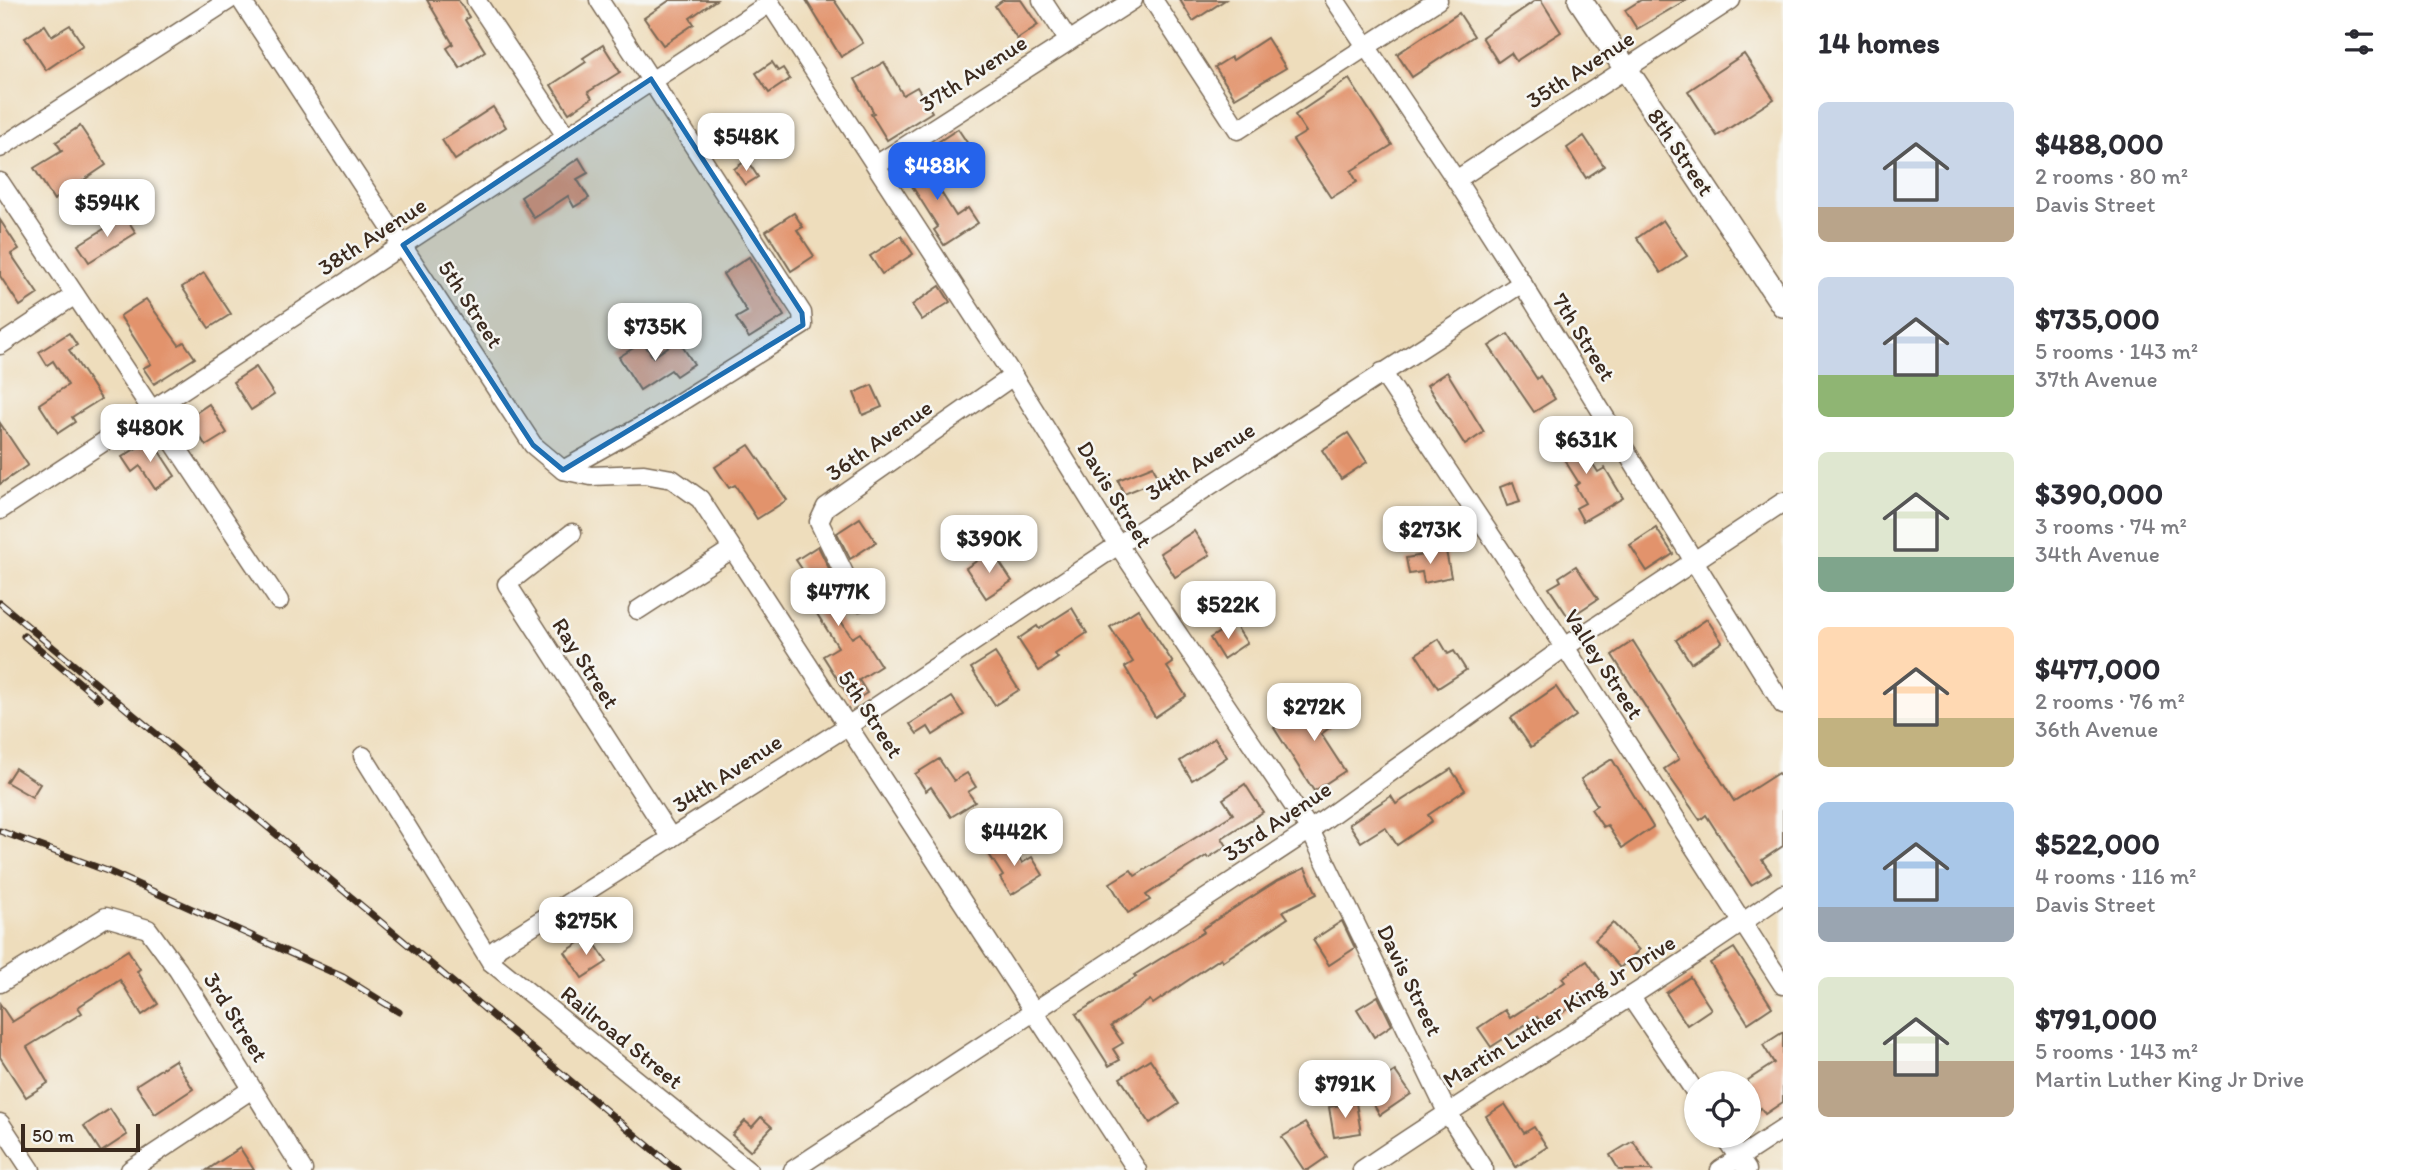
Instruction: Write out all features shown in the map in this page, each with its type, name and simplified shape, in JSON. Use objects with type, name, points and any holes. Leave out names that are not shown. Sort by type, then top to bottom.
[{"type":"main road","name":"8th Street","points":[[1580,0],[1783,304]]},
{"type":"street","points":[[0,148],[229,0]]},
{"type":"street","name":"5th Street","points":[[241,0],[533,445],[563,470],[591,476],[644,474],[672,480],[700,499],[1138,1170]]},
{"type":"street","points":[[476,0],[566,136]]},
{"type":"street","points":[[563,470],[647,423],[803,325],[802,313],[599,0]]},
{"type":"street","points":[[1042,0],[1069,41]]},
{"type":"street","name":"37th Avenue","points":[[876,165],[1133,0]]},
{"type":"street","points":[[1153,0],[1238,130],[1438,0]]},
{"type":"street","name":"7th Street","points":[[1335,0],[1522,283],[1783,705]]},
{"type":"street","name":"35th Avenue","points":[[1456,180],[1731,0]]},
{"type":"street","name":"38th Avenue","points":[[0,509],[769,1]]},
{"type":"street","name":"Davis Street","points":[[769,1],[1013,376],[1118,545],[1310,830],[1447,1112],[1484,1170]]},
{"type":"street","points":[[0,183],[279,601]]},
{"type":"street","name":"34th Avenue","points":[[491,962],[497,948],[849,725],[1118,545],[1522,283]]},
{"type":"street","points":[[0,345],[75,295]]},
{"type":"street","name":"Valley Street","points":[[1382,372],[1565,647],[1783,985]]},
{"type":"street","name":"36th Avenue","points":[[858,602],[819,522],[826,507],[1013,376]]},
{"type":"street","name":"33rd Avenue","points":[[793,1170],[814,1164],[1034,1011],[1310,830],[1565,647],[1783,502]]},
{"type":"street","name":"Ray Street","points":[[572,533],[507,584],[671,838]]},
{"type":"street","points":[[638,610],[732,549]]},
{"type":"street","name":"Railroad Street","points":[[363,756],[491,962],[748,1170]]},
{"type":"street","name":"Martin Luther King Jr Drive","points":[[1362,1170],[1783,894]]},
{"type":"street","name":"3rd Street","points":[[0,983],[106,917],[148,929],[178,970],[303,1170]]},
{"type":"street","points":[[1630,996],[1684,1075]]},
{"type":"street","points":[[130,1170],[252,1089]]},
{"type":"street","points":[[0,1123],[31,1170]]},
{"type":"street","points":[[1720,1170],[1743,1164],[1783,1129]]},
{"type":"street","points":[[1732,1148],[1743,1164]]},
{"type":"highlighted area","points":[[651,79],[802,313],[803,325],[793,333],[563,470],[533,445],[403,245]]},
{"type":"building","points":[[427,0],[458,0],[469,17],[465,20],[485,51],[460,68],[447,48],[453,44]]},
{"type":"building","points":[[670,0],[716,0],[690,18],[694,24],[663,45],[644,18]]},
{"type":"building","points":[[806,0],[834,0],[863,43],[841,57]]},
{"type":"building","points":[[1003,0],[1021,0],[1038,25],[1017,39],[995,6]]},
{"type":"building","points":[[1180,0],[1225,0],[1193,21]]},
{"type":"building","points":[[1536,0],[1541,0],[1561,32],[1516,61],[1511,53],[1498,62],[1482,37]]},
{"type":"building","points":[[1641,0],[1686,0],[1637,29],[1625,10]]},
{"type":"building","points":[[1459,13],[1474,36],[1412,77],[1397,54]]},
{"type":"building","points":[[45,25],[52,36],[70,25],[83,45],[46,70],[25,38]]},
{"type":"building","points":[[1267,38],[1286,68],[1235,98],[1215,67],[1231,57],[1233,60]]},
{"type":"building","points":[[603,45],[620,72],[588,92],[592,98],[569,113],[551,85],[586,62],[583,58]]},
{"type":"building","points":[[1744,54],[1774,99],[1717,136],[1688,91]]},
{"type":"building","points":[[772,62],[778,71],[783,68],[790,79],[769,93],[756,73]]},
{"type":"building","points":[[884,62],[903,95],[917,87],[932,112],[887,140],[855,79]]},
{"type":"building","points":[[1349,79],[1392,145],[1351,171],[1357,182],[1331,198],[1293,140],[1306,132],[1295,115]]},
{"type":"building","points":[[493,107],[506,127],[455,160],[442,140]]},
{"type":"building","points":[[80,126],[106,165],[54,200],[34,168],[62,151],[56,142]]},
{"type":"building","points":[[958,129],[974,153],[954,166],[938,142]]},
{"type":"building","points":[[1584,136],[1604,166],[1586,178],[1567,148]]},
{"type":"building","points":[[914,154],[956,216],[968,208],[978,223],[944,245],[934,230],[938,227],[898,164]]},
{"type":"building","points":[[579,158],[588,173],[577,179],[589,198],[574,207],[568,196],[534,218],[521,197]]},
{"type":"building","points":[[747,160],[758,177],[745,185],[734,169]]},
{"type":"building","points":[[794,213],[803,227],[797,230],[814,256],[791,271],[766,231]]},
{"type":"building","points":[[125,216],[136,233],[89,262],[78,245]]},
{"type":"building","points":[[0,220],[19,249],[11,254],[38,294],[20,306],[0,276]]},
{"type":"building","points":[[1663,220],[1687,256],[1661,273],[1637,238]]},
{"type":"building","points":[[901,236],[913,254],[882,274],[870,256]]},
{"type":"building","points":[[749,257],[784,316],[749,338],[736,318],[747,312],[723,274]]},
{"type":"building","points":[[204,273],[231,314],[209,328],[182,287]]},
{"type":"building","points":[[940,286],[950,302],[922,320],[912,305]]},
{"type":"building","points":[[146,299],[179,345],[184,342],[195,358],[154,384],[143,368],[151,364],[120,316]]},
{"type":"building","points":[[69,333],[77,345],[69,350],[101,399],[72,417],[75,422],[58,433],[39,404],[68,385],[53,361],[47,365],[39,352]]},
{"type":"building","points":[[1508,334],[1537,379],[1540,376],[1555,399],[1534,412],[1489,346]]},
{"type":"building","points":[[678,340],[694,364],[676,376],[671,370],[640,390],[619,357],[643,342],[653,357]]},
{"type":"building","points":[[256,367],[274,395],[251,410],[233,382]]},
{"type":"building","points":[[1447,372],[1484,432],[1465,445],[1427,385]]},
{"type":"building","points":[[872,385],[882,407],[863,415],[854,393]]},
{"type":"building","points":[[209,404],[227,433],[206,446],[188,418]]},
{"type":"building","points":[[0,423],[28,465],[0,484]]},
{"type":"building","points":[[1568,425],[1598,472],[1605,468],[1623,498],[1583,521],[1576,508],[1585,503],[1575,486],[1579,483],[1550,437]]},
{"type":"building","points":[[1348,433],[1367,462],[1341,479],[1322,450]]},
{"type":"building","points":[[151,439],[175,476],[155,489],[140,466],[132,472],[122,457]]},
{"type":"building","points":[[749,445],[787,500],[757,519],[735,485],[729,488],[715,467]]},
{"type":"building","points":[[1153,466],[1159,480],[1124,494],[1118,480]]},
{"type":"building","points":[[1513,482],[1520,502],[1507,506],[1500,487]]},
{"type":"building","points":[[860,518],[876,542],[850,559],[837,533]]},
{"type":"building","points":[[1656,528],[1673,554],[1647,571],[1630,545]]},
{"type":"building","points":[[1194,531],[1210,555],[1175,577],[1160,553]]},
{"type":"building","points":[[818,546],[847,605],[835,612],[852,638],[860,633],[881,666],[859,680],[867,693],[852,702],[823,656],[838,647],[812,606],[822,599],[796,560]]},
{"type":"building","points":[[992,551],[1012,581],[986,598],[966,568]]},
{"type":"building","points":[[1446,551],[1451,577],[1424,583],[1422,572],[1409,574],[1406,558]]},
{"type":"building","points":[[1576,566],[1598,599],[1569,618],[1549,588],[1561,581],[1559,577]]},
{"type":"building","points":[[1072,608],[1087,633],[1055,654],[1058,658],[1039,671],[1018,639]]},
{"type":"building","points":[[1138,609],[1173,663],[1167,667],[1186,696],[1155,717],[1125,667],[1133,662],[1110,627]]},
{"type":"building","points":[[1707,619],[1722,642],[1691,663],[1676,640]]},
{"type":"building","points":[[1234,623],[1247,643],[1223,659],[1210,638]]},
{"type":"building","points":[[1439,639],[1448,654],[1454,651],[1466,670],[1438,688],[1416,654]]},
{"type":"building","points":[[1633,641],[1734,801],[1778,773],[1783,780],[1783,846],[1762,860],[1771,873],[1751,885],[1706,815],[1700,820],[1664,769],[1679,759],[1612,655]]},
{"type":"building","points":[[995,653],[1019,690],[995,705],[971,668]]},
{"type":"building","points":[[1556,687],[1576,716],[1531,747],[1511,718]]},
{"type":"building","points":[[1341,696],[1351,712],[1321,734],[1345,771],[1314,791],[1274,728],[1295,714],[1300,723]]},
{"type":"building","points":[[952,697],[964,715],[933,735],[928,727],[917,734],[910,724]]},
{"type":"building","points":[[1215,738],[1227,757],[1192,780],[1180,761]]},
{"type":"building","points":[[939,759],[954,781],[967,773],[976,787],[968,792],[975,802],[951,817],[931,787],[926,791],[915,774]]},
{"type":"building","points":[[1612,759],[1653,827],[1622,848],[1607,825],[1603,827],[1591,809],[1597,805],[1581,779]]},
{"type":"building","points":[[15,768],[40,784],[32,797],[6,782]]},
{"type":"building","points":[[1451,769],[1465,790],[1428,815],[1432,821],[1397,845],[1385,827],[1361,842],[1349,824],[1391,796],[1396,804]]},
{"type":"building","points":[[1245,784],[1263,812],[1222,838],[1227,846],[1208,858],[1206,856],[1146,895],[1150,900],[1128,913],[1110,883],[1131,870],[1135,876],[1233,814],[1223,799]]},
{"type":"building","points":[[1006,839],[1022,863],[1032,857],[1043,875],[1011,895],[987,851]]},
{"type":"building","points":[[1305,868],[1317,894],[1283,911],[1288,918],[1223,961],[1221,958],[1153,1004],[1150,1000],[1111,1026],[1123,1043],[1113,1049],[1120,1060],[1109,1066],[1076,1014],[1204,932],[1202,929],[1228,912],[1277,881]]},
{"type":"building","points":[[1342,921],[1355,948],[1329,965],[1313,940]]},
{"type":"building","points":[[1613,923],[1639,950],[1620,968],[1595,940]]},
{"type":"building","points":[[590,936],[607,962],[582,978],[565,952]]},
{"type":"building","points":[[1734,948],[1772,1007],[1748,1023],[1710,963]]},
{"type":"building","points":[[128,950],[140,969],[137,971],[158,1004],[142,1015],[120,980],[78,1007],[82,1013],[27,1047],[48,1083],[26,1097],[0,1057],[0,1004],[12,1022]]},
{"type":"building","points":[[1587,961],[1605,987],[1542,1025],[1537,1017],[1491,1047],[1478,1028],[1505,1010],[1510,1018],[1565,982],[1562,978]]},
{"type":"building","points":[[1690,977],[1711,1009],[1687,1025],[1666,993]]},
{"type":"building","points":[[1378,996],[1392,1025],[1374,1037],[1357,1009]]},
{"type":"building","points":[[1783,1032],[1783,1102],[1765,1114],[1761,1108],[1761,1072],[1774,1063],[1763,1045]]},
{"type":"building","points":[[1150,1059],[1179,1104],[1150,1123],[1120,1078]]},
{"type":"building","points":[[175,1060],[193,1089],[155,1114],[136,1085]]},
{"type":"building","points":[[1395,1071],[1411,1094],[1380,1115],[1367,1094],[1367,1089]]},
{"type":"building","points":[[1356,1103],[1361,1133],[1334,1137],[1329,1107]]},
{"type":"building","points":[[1505,1104],[1524,1133],[1534,1127],[1547,1147],[1516,1167],[1486,1116]]},
{"type":"building","points":[[110,1109],[127,1135],[101,1152],[84,1126]]},
{"type":"building","points":[[761,1117],[772,1127],[750,1151],[732,1135],[745,1121],[752,1127]]},
{"type":"building","points":[[1305,1123],[1327,1157],[1308,1170],[1304,1170],[1282,1137]]},
{"type":"building","points":[[1633,1141],[1652,1170],[1619,1170],[1610,1155]]},
{"type":"building","points":[[240,1148],[254,1170],[207,1170]]},
{"type":"railway","points":[[0,603],[677,1170]]},
{"type":"railway","points":[[24,636],[99,699]]},
{"type":"railway","points":[[0,831],[110,872],[343,977],[399,1012]]}]
